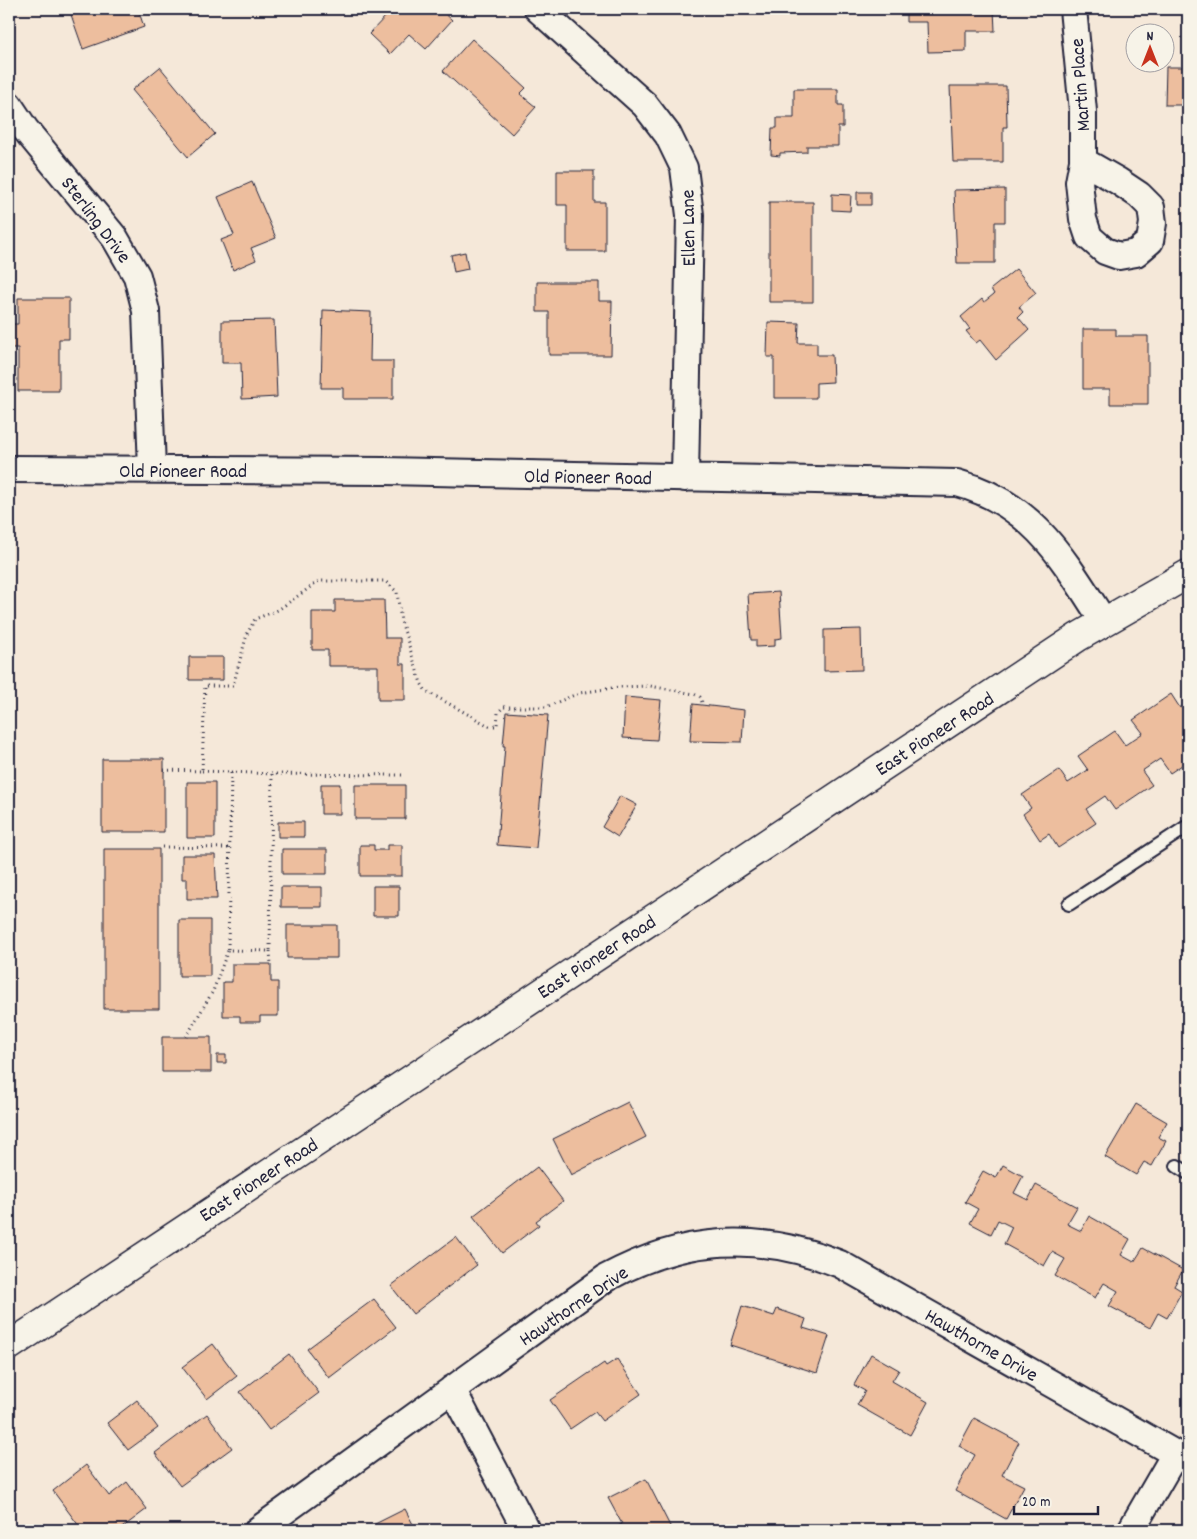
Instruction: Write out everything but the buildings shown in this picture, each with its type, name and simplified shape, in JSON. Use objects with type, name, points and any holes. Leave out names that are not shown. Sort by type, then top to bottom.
[{"type":"main road","name":"East Pioneer Road","points":[[9,1346],[1104,622],[1188,574]]},
{"type":"street","name":"Ellen Lane","points":[[538,9],[645,106],[668,135],[684,168],[690,215],[684,478]]},
{"type":"street","name":"Martin Place","points":[[1073,9],[1080,67],[1083,162]]},
{"type":"street","name":"Sterling Drive","points":[[9,105],[25,129],[115,238],[136,276],[146,311],[152,470]]},
{"type":"street","name":"Old Pioneer Road","points":[[9,469],[384,471],[957,482],[976,488],[1022,513],[1063,560],[1104,622]]},
{"type":"street","name":"Hawthorne Drive","points":[[258,1530],[590,1289],[621,1270],[653,1256],[687,1246],[721,1242],[756,1242],[799,1249],[856,1272],[1182,1458]]},
{"type":"street","points":[[452,1389],[526,1530]]},
{"type":"street","points":[[1131,1530],[1182,1458]]},
{"type":"lane","points":[[1070,904],[1188,826]]},
{"type":"lane","points":[[1177,1166],[1188,1173]]},
{"type":"path","points":[[202,771],[205,686],[233,686],[247,634],[255,619],[278,610],[319,581],[378,580],[391,585],[397,592],[401,621],[421,683],[426,691],[489,726],[497,726],[498,713],[502,708],[546,707],[579,692],[619,687],[650,686],[694,694],[700,697],[703,705]]},
{"type":"path","points":[[164,770],[272,774],[402,775]]},
{"type":"path","points":[[186,1037],[213,991],[228,950],[231,772]]},
{"type":"path","points":[[271,964],[272,774]]},
{"type":"path","points":[[162,847],[230,848]]},
{"type":"path","points":[[228,950],[270,951]]}]
